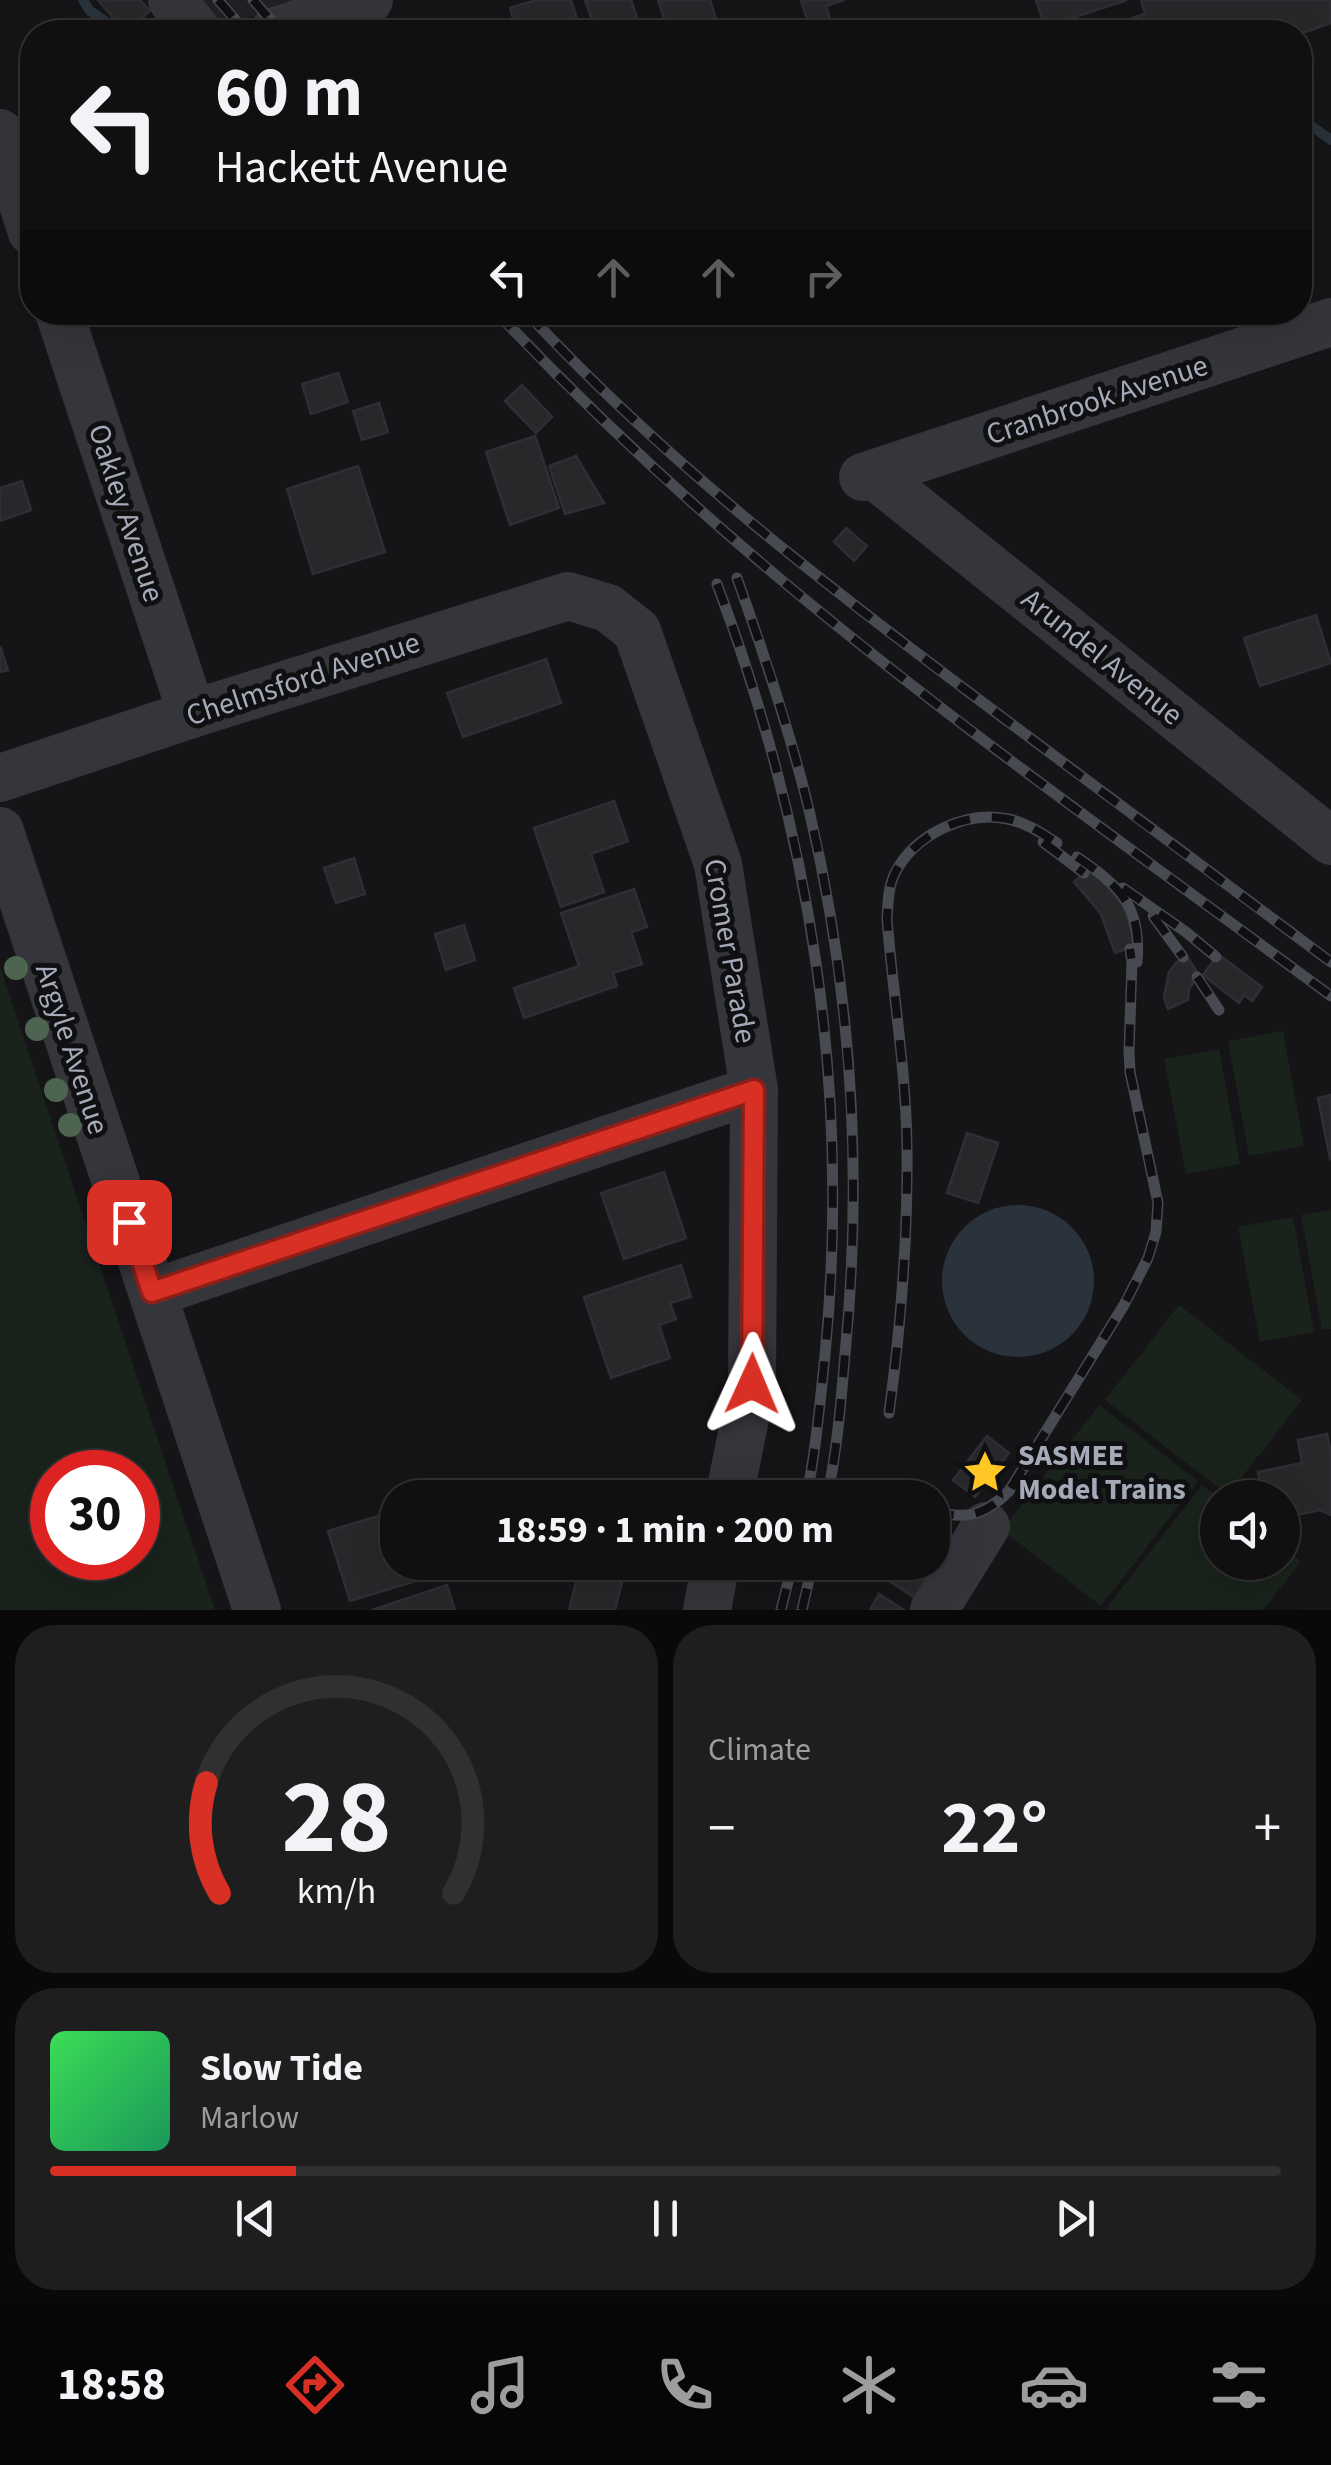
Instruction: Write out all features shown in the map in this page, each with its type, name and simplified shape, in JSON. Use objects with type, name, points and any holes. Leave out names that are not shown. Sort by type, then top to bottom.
[{"type":"street","points":[[172,0],[188,20]]},
{"type":"street","points":[[309,20],[370,0]]},
{"type":"street","points":[[0,134],[20,195]]},
{"type":"street","name":"Cranbrook Avenue","points":[[868,476],[1331,322]]},
{"type":"street","name":"Oakley Avenue","points":[[63,325],[192,714]]},
{"type":"street","name":"Arundel Avenue","points":[[868,476],[1331,841]]},
{"type":"street","name":"Chelmsford Avenue","points":[[0,778],[568,596],[608,608]]},
{"type":"street","name":"Cromer Parade","points":[[608,608],[638,631],[718,864],[754,1090],[752,1384],[733,1480]]},
{"type":"street","name":"Argyle Avenue","points":[[0,830],[257,1610]]},
{"type":"street","points":[[152,1292],[754,1090]]},
{"type":"street","points":[[934,1610],[986,1526]]},
{"type":"street","points":[[707,1610],[713,1580]]},
{"type":"shaded area","points":[[193,0],[307,0],[240,20],[216,20]]},
{"type":"shaded area","points":[[0,967],[215,1610],[0,1610]]},
{"type":"shaded area","points":[[1283,1031],[1304,1146],[1249,1156],[1228,1041]]},
{"type":"shaded area","points":[[1219,1049],[1240,1164],[1186,1174],[1164,1059]]},
{"type":"shaded area","points":[[1018,1205],[1047,1211],[1072,1227],[1088,1252],[1094,1281],[1088,1310],[1072,1335],[1047,1351],[1018,1357],[989,1351],[964,1335],[948,1310],[942,1281],[948,1252],[964,1227],[989,1211]]},
{"type":"shaded area","points":[[1331,1210],[1331,1329],[1322,1330],[1301,1215]]},
{"type":"shaded area","points":[[1293,1217],[1314,1332],[1260,1342],[1238,1227]]},
{"type":"shaded area","points":[[1179,1305],[1302,1400],[1240,1480],[1209,1480],[1105,1400]]},
{"type":"shaded area","points":[[1099,1405],[1198,1481],[1101,1606],[1002,1530]]},
{"type":"shaded area","points":[[1200,1488],[1200,1580],[1287,1580],[1263,1610],[1105,1610]]},
{"type":"building","points":[[98,0],[140,0],[150,11],[139,20],[115,20]]},
{"type":"building","points":[[536,0],[571,0],[577,20],[514,20],[510,8]]},
{"type":"building","points":[[585,0],[631,0],[638,20],[592,20]]},
{"type":"building","points":[[658,0],[710,0],[716,20],[664,20]]},
{"type":"building","points":[[801,0],[844,0],[826,6],[830,20],[807,20]]},
{"type":"building","points":[[1036,0],[1127,0],[1066,20],[1043,20]]},
{"type":"building","points":[[1141,0],[1331,0],[1331,23],[1312,30],[1312,20],[1133,20],[1145,14]]},
{"type":"building","points":[[338,373],[348,402],[311,414],[302,384]]},
{"type":"building","points":[[522,385],[552,417],[536,433],[505,401]]},
{"type":"building","points":[[379,403],[388,432],[362,440],[353,411]]},
{"type":"building","points":[[535,436],[559,508],[510,525],[486,452]]},
{"type":"building","points":[[576,456],[604,503],[565,514],[549,466]]},
{"type":"building","points":[[358,466],[385,552],[313,574],[287,489]]},
{"type":"building","points":[[22,481],[31,510],[0,521],[0,488]]},
{"type":"building","points":[[846,528],[867,546],[854,561],[834,542]]},
{"type":"building","points":[[1316,615],[1331,663],[1260,686],[1244,638]]},
{"type":"building","points":[[0,646],[8,670],[0,672]]},
{"type":"building","points":[[546,659],[561,703],[463,737],[447,693]]},
{"type":"building","points":[[614,801],[628,841],[591,854],[604,892],[561,907],[534,828]]},
{"type":"building","points":[[354,858],[365,894],[336,903],[324,868]]},
{"type":"building","points":[[1090,868],[1123,905],[1136,946],[1115,953],[1101,914],[1074,882]]},
{"type":"building","points":[[634,889],[647,927],[631,932],[642,964],[613,973],[617,986],[524,1018],[514,988],[579,966],[561,913]]},
{"type":"building","points":[[464,925],[475,960],[446,970],[435,934]]},
{"type":"building","points":[[1218,954],[1262,987],[1252,1001],[1244,995],[1239,1003],[1203,975]]},
{"type":"building","points":[[1186,955],[1199,975],[1189,989],[1188,1000],[1168,1009],[1164,997],[1169,972]]},
{"type":"building","points":[[1331,1095],[1331,1158],[1330,1159],[1318,1098]]},
{"type":"building","points":[[967,1133],[998,1143],[978,1203],[947,1193]]},
{"type":"building","points":[[664,1172],[686,1238],[624,1259],[601,1193]]},
{"type":"building","points":[[681,1265],[691,1297],[670,1303],[676,1319],[659,1325],[670,1358],[611,1378],[584,1297]]},
{"type":"building","points":[[1327,1434],[1331,1453],[1331,1515],[1320,1510],[1300,1514],[1300,1480],[1260,1480],[1258,1472],[1302,1463],[1298,1440]]},
{"type":"building","points":[[987,1436],[1009,1453],[975,1497],[953,1480]]},
{"type":"building","points":[[380,1515],[380,1580],[419,1580],[350,1601],[328,1531]]},
{"type":"building","points":[[950,1541],[963,1550],[950,1569]]},
{"type":"building","points":[[576,1580],[622,1580],[615,1610],[569,1610]]},
{"type":"building","points":[[888,1580],[943,1580],[926,1605]]},
{"type":"building","points":[[447,1585],[455,1610],[372,1610]]},
{"type":"building","points":[[879,1594],[904,1610],[870,1610]]},
{"type":"waterway","points":[[83,0],[103,20]]},
{"type":"waterway","points":[[1312,127],[1331,140]]},
{"type":"railway","points":[[218,0],[236,20]]},
{"type":"railway","points":[[253,0],[270,20]]},
{"type":"railway","points":[[509,325],[640,455],[803,598],[1026,773],[1331,996]]},
{"type":"railway","points":[[539,325],[689,470],[806,567],[1331,962]]},
{"type":"railway","points":[[737,578],[776,693],[809,810],[844,1013],[853,1149],[853,1218],[842,1390],[830,1480]]},
{"type":"railway","points":[[717,584],[750,678],[777,773],[816,963],[827,1059],[832,1255],[825,1355],[809,1480]]},
{"type":"railway","points":[[889,1413],[903,1280],[907,1180],[904,1090],[887,919],[891,884],[904,859],[928,836],[975,818],[1008,819],[1057,843]]},
{"type":"railway","points":[[1043,842],[1084,873]]},
{"type":"railway","points":[[1077,857],[1116,888],[1132,912],[1137,962]]},
{"type":"railway","points":[[1123,888],[1216,957]]},
{"type":"railway","points":[[1153,916],[1183,957]]},
{"type":"railway","points":[[950,1514],[983,1511],[1009,1491],[1124,1305],[1148,1258],[1156,1232],[1158,1203],[1130,1072],[1130,949]]},
{"type":"railway","points":[[1197,977],[1219,1010]]},
{"type":"railway","points":[[781,1610],[788,1580]]},
{"type":"railway","points":[[802,1610],[809,1580]]},
{"type":"place","name":"SASMEE Model Trains","points":[[985,1472]]},
{"type":"route","points":[[129,1222],[152,1292],[754,1090],[752,1384]]}]
